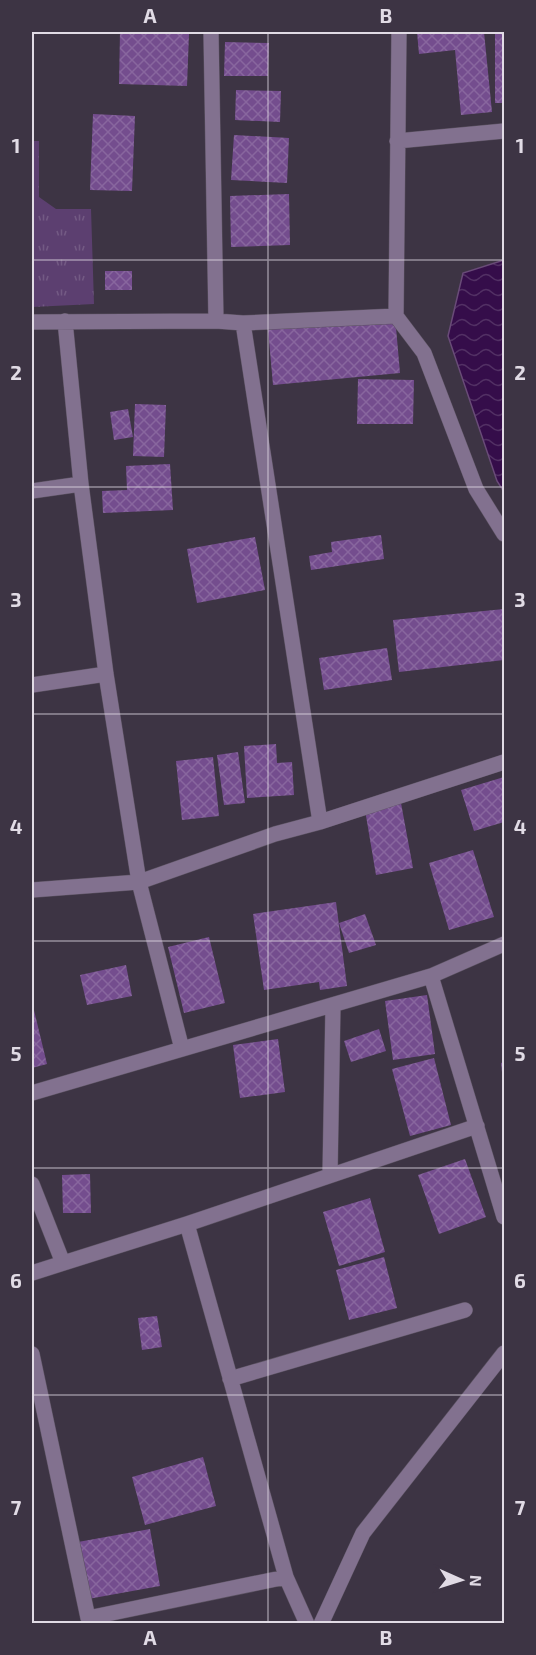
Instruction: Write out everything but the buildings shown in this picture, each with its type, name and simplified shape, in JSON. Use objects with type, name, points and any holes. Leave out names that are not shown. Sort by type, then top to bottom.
[{"type":"street","points":[[211,32],[216,321]]},
{"type":"street","points":[[399,32],[396,316],[424,353],[476,489],[504,534]]},
{"type":"street","points":[[398,141],[504,131]]},
{"type":"street","points":[[32,322],[216,321],[243,323],[396,316]]},
{"type":"street","points":[[65,321],[81,484],[106,674],[139,882],[182,1049]]},
{"type":"street","points":[[243,323],[320,822]]},
{"type":"street","points":[[32,491],[81,484]]},
{"type":"street","points":[[32,685],[106,674]]},
{"type":"street","points":[[32,890],[139,882],[275,834],[320,822],[504,762]]},
{"type":"street","points":[[32,1093],[431,976],[504,944]]},
{"type":"street","points":[[431,976],[504,1217]]},
{"type":"street","points":[[330,1175],[333,1005]]},
{"type":"street","points":[[32,1273],[187,1224],[477,1125]]},
{"type":"street","points":[[32,1184],[63,1263]]},
{"type":"street","points":[[187,1224],[286,1577],[308,1623]]},
{"type":"street","points":[[230,1380],[465,1310]]},
{"type":"street","points":[[321,1623],[363,1533],[504,1353]]},
{"type":"street","points":[[32,1354],[87,1618],[286,1577]]},
{"type":"green space","points":[[32,141],[39,141],[39,197],[56,209],[91,209],[94,304],[32,307]]},
{"type":"water","points":[[504,260],[504,492],[497,481],[448,336],[463,273]]}]
